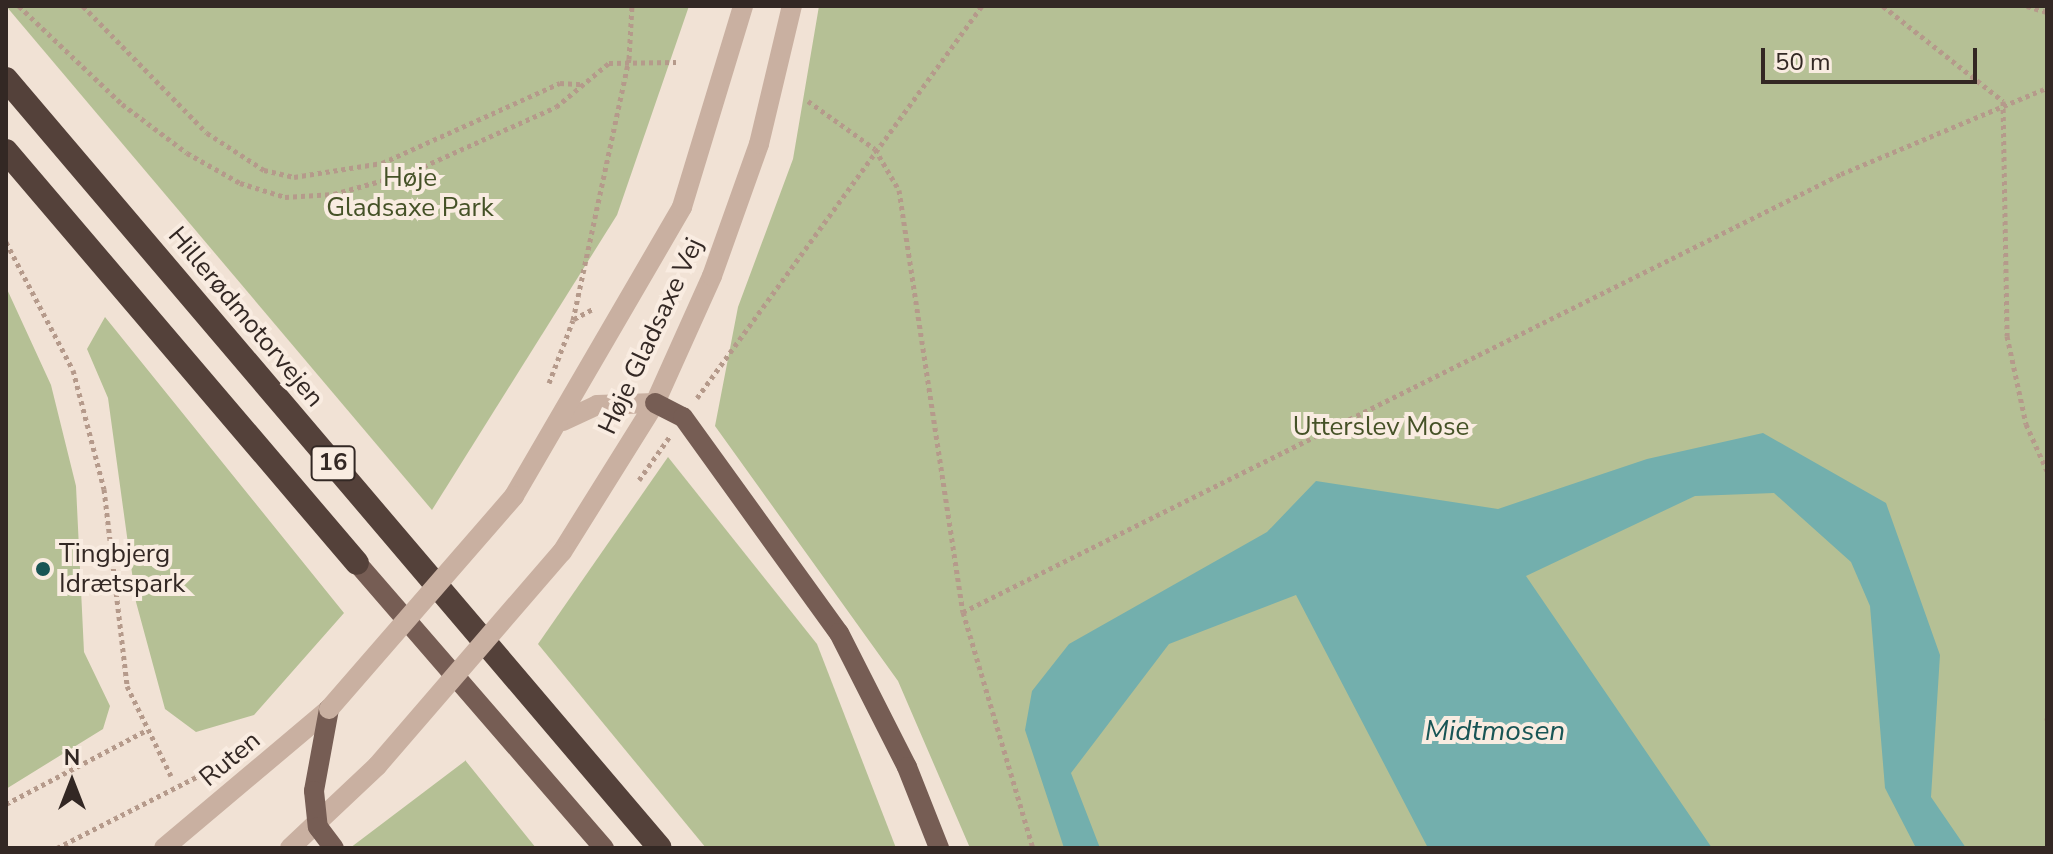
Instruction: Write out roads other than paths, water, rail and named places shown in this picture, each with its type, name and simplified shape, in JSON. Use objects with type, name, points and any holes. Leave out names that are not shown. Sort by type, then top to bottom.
[{"type":"highway","name":"Hillerødmotorvejen","points":[[6,79],[660,848]]},
{"type":"highway","name":"16","points":[[6,151],[357,563]]},
{"type":"main road","points":[[655,403],[683,417],[839,633],[907,767],[939,848]]},
{"type":"main road","name":"16","points":[[357,563],[604,848]]},
{"type":"main road","points":[[329,709],[314,773],[318,827],[334,848]]},
{"type":"street","name":"Høje Gladsaxe Vej","points":[[329,709],[514,496],[562,422],[682,207],[743,6]]},
{"type":"street","name":"Høje Gladsaxe Vej","points":[[318,827],[377,766],[562,552],[655,403],[712,276],[759,144],[792,6]]},
{"type":"street","points":[[562,422],[597,405],[655,403]]},
{"type":"street","name":"Ruten","points":[[164,848],[329,709]]},
{"type":"street","points":[[290,848],[318,827]]},
{"type":"water","name":"Midtmosen","points":[[1763,433],[1886,503],[1940,655],[1931,797],[1966,848],[1916,848],[1885,788],[1870,606],[1851,562],[1774,493],[1695,496],[1526,576],[1712,848],[1428,848],[1296,595],[1169,644],[1071,773],[1100,848],[1064,848],[1025,730],[1032,691],[1069,644],[1267,532],[1316,481],[1498,509],[1647,459]]},
{"type":"place","name":"Tingbjerg Idrætspark","points":[[43,569]]},
{"type":"park label","name":"Høje Gladsaxe Park","points":[[410,193]]},
{"type":"park label","name":"Utterslev Mose","points":[[1381,427]]}]
